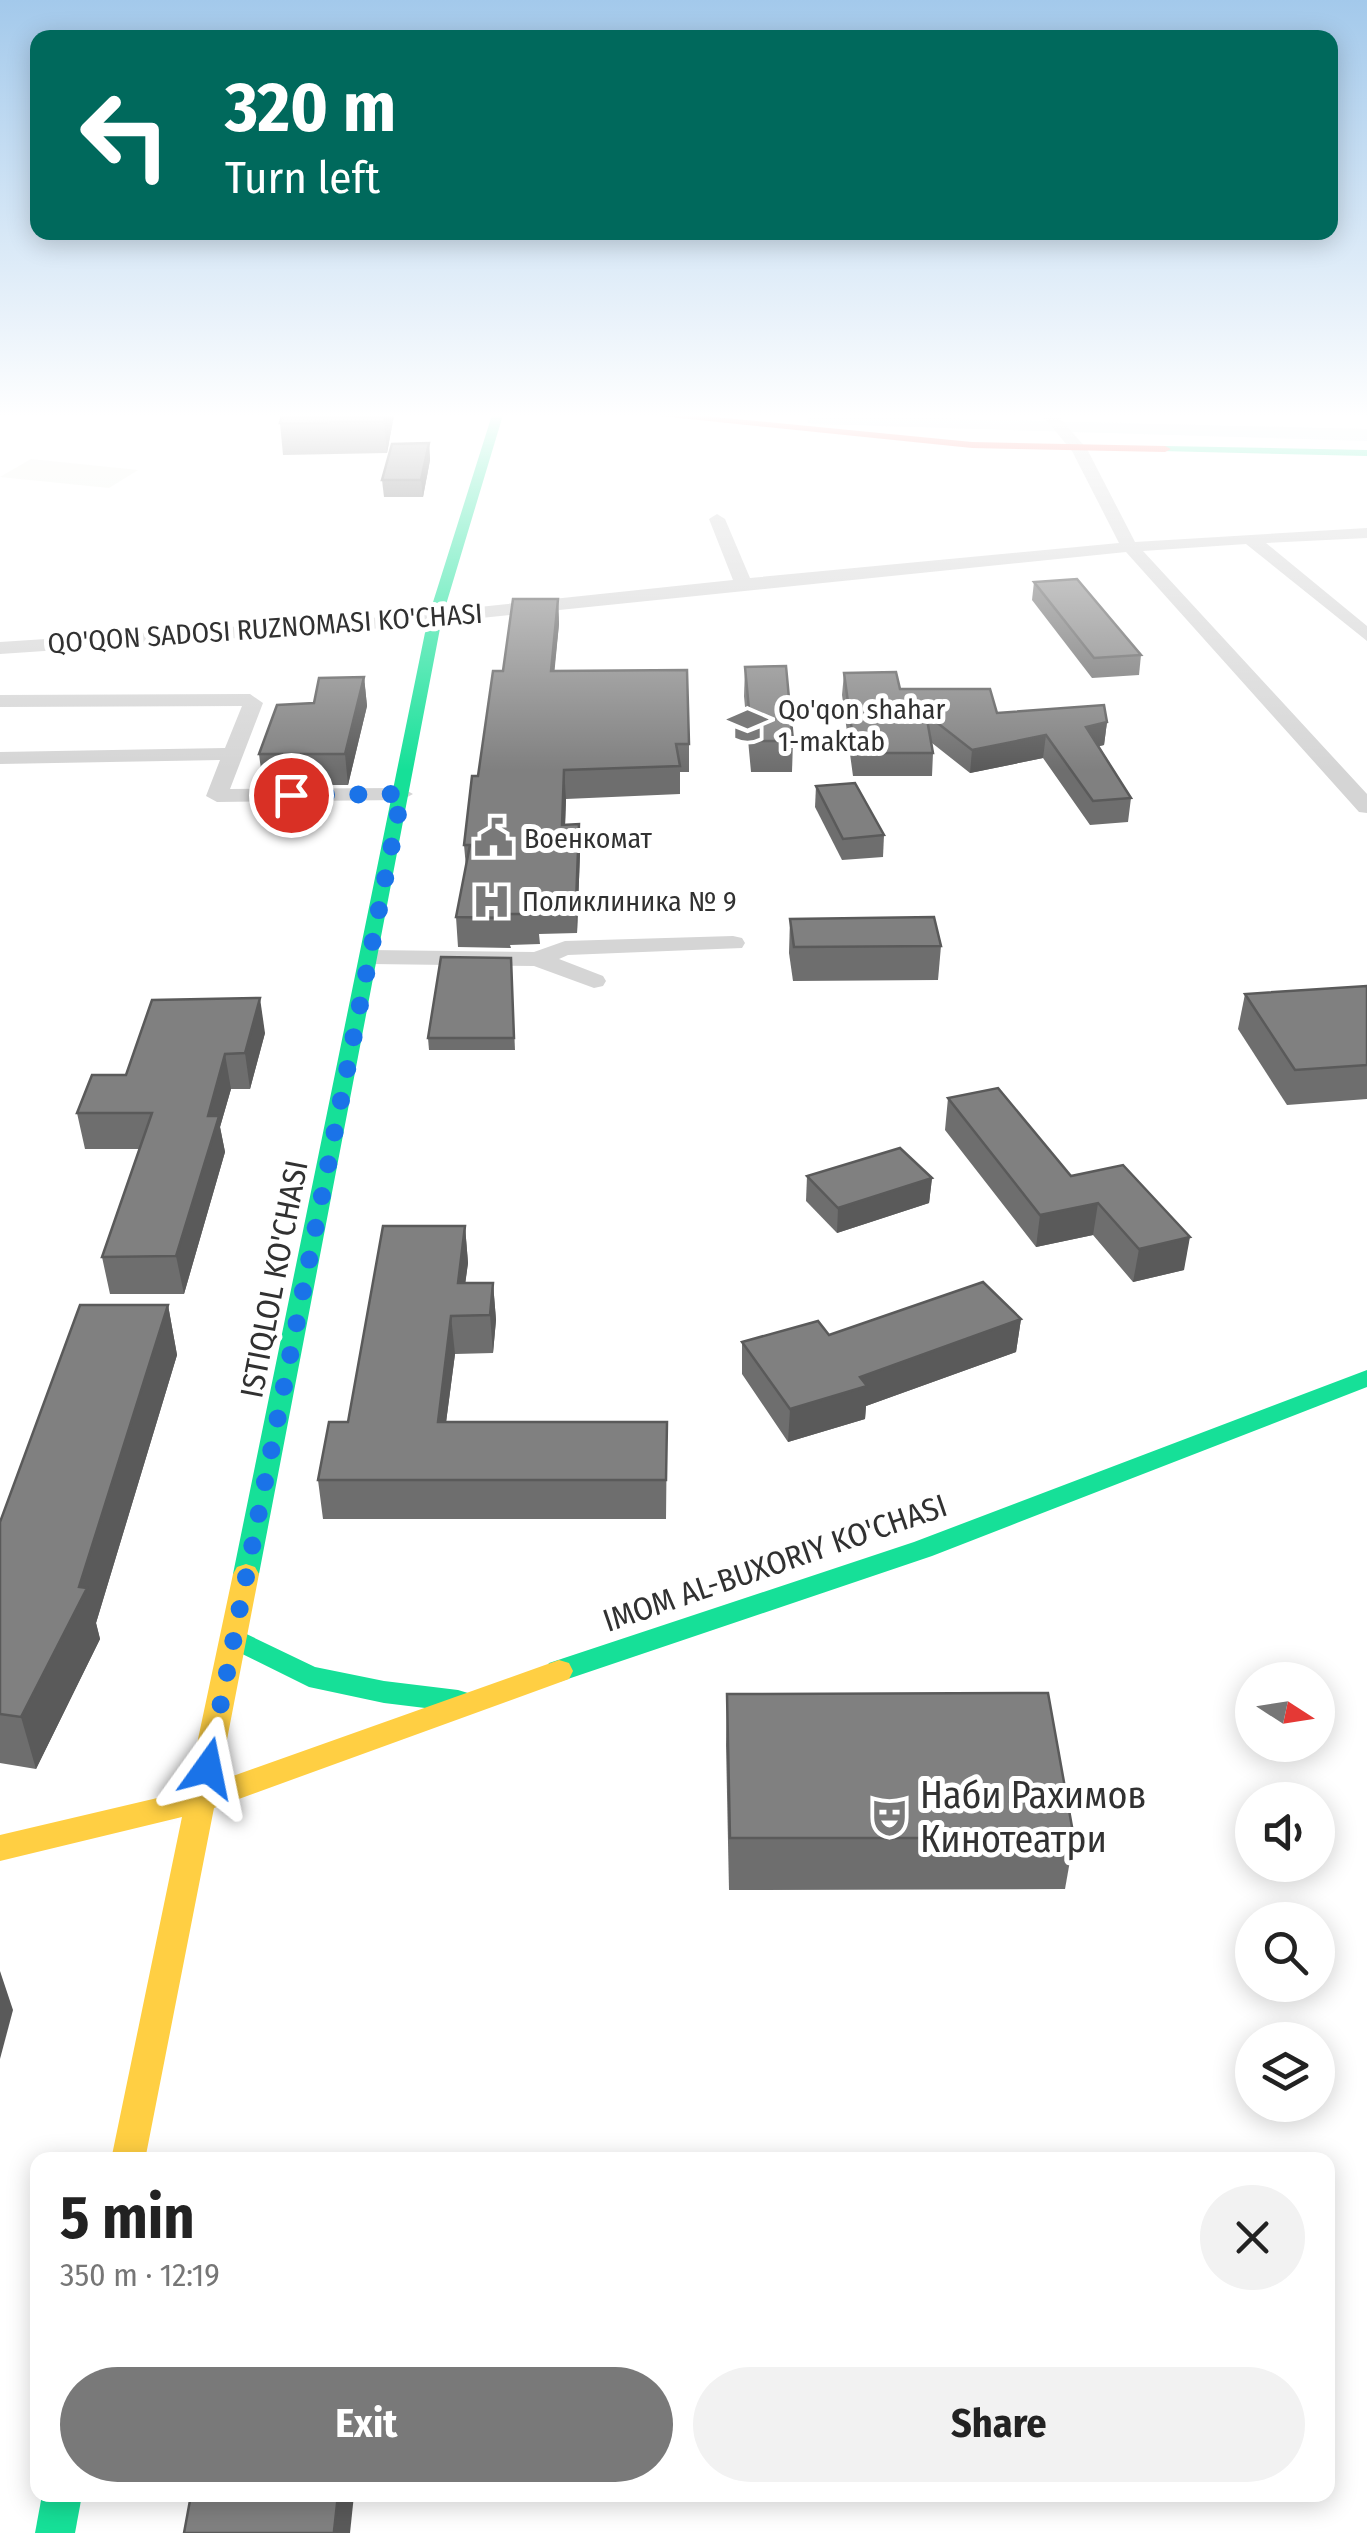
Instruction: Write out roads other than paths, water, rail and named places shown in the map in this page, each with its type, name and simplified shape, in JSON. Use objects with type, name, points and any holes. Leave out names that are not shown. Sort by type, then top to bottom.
[{"type":"main road","name":"ISTIQLOL KO'CHASI","points":[[130,2152],[372,957],[435,618],[461,533]]},
{"type":"main road","name":"IMOM AL-BUXORIY KO'CHASI","points":[[0,1848],[202,1800],[468,1702],[923,1549],[1367,1378]]},
{"type":"main road","points":[[236,1639],[308,1676],[384,1692],[468,1702]]},
{"type":"main road","points":[[55,2533],[61,2502]]},
{"type":"street","points":[[723,533],[744,582]]},
{"type":"street","points":[[1122,533],[1128,545],[1367,807]]},
{"type":"street","name":"QO'QON SADOSI RUZNOMASI KO'CHASI","points":[[0,648],[435,618],[744,582],[1128,545],[1338,533]]},
{"type":"street","points":[[1248,537],[1367,635]]},
{"type":"street","points":[[0,701],[250,700],[253,703],[218,796],[402,794]]},
{"type":"street","points":[[0,758],[233,754]]},
{"type":"street","points":[[537,959],[565,948],[733,942]]},
{"type":"street","points":[[372,957],[537,959],[594,981]]},
{"type":"place","name":"Qo'qon shahar 1-maktab","points":[[748,725]]},
{"type":"place","name":"Военкомат","points":[[494,838]]},
{"type":"place","name":"Поликлиника № 9","points":[[492,901]]},
{"type":"place","name":"Наби Рахимов Кинотеатри","points":[[890,1817]]}]
